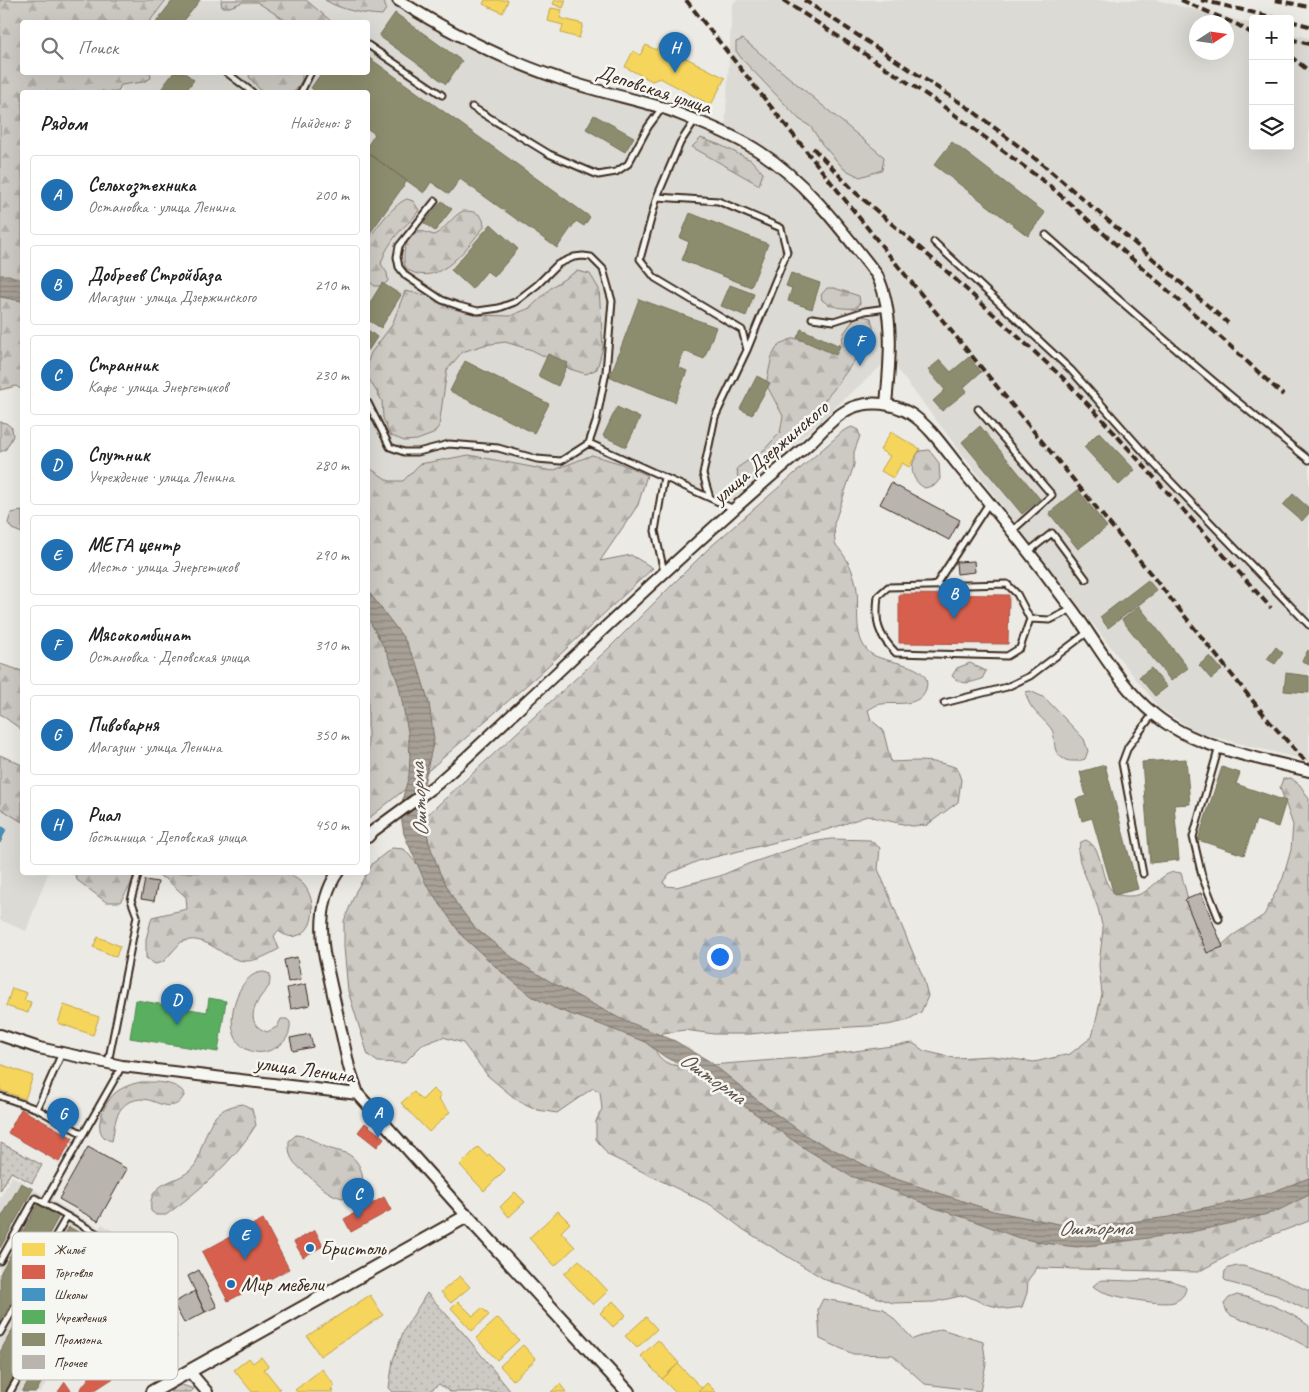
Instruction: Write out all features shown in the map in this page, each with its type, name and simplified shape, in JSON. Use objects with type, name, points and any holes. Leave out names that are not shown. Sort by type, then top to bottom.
[{"type":"street","name":"Деповская улица","points":[[398,0],[430,20],[556,78],[662,107],[725,133],[759,151],[776,163],[819,204],[877,275],[884,292],[890,324],[886,404]]},
{"type":"street","name":"улица Дзержинского","points":[[370,834],[437,784],[664,573],[841,414],[868,404],[886,404],[902,409],[915,416],[929,430],[1028,552],[1130,691],[1153,714],[1181,732],[1219,747],[1309,771]]},
{"type":"street","points":[[336,875],[330,883],[326,898],[321,935],[349,1067],[358,1094]]},
{"type":"street","name":"улица Ленина","points":[[0,1035],[39,1048],[122,1066],[358,1094],[628,1392]]},
{"type":"street","points":[[178,1377],[467,1216]]},
{"type":"street","points":[[189,1371],[207,1392]]},
{"type":"street","points":[[152,1392],[173,1380]]},
{"type":"lane","points":[[370,46],[442,95]]},
{"type":"lane","points":[[230,75],[249,90]]},
{"type":"lane","points":[[302,90],[310,75]]},
{"type":"lane","points":[[472,107],[549,154],[598,175],[616,172],[628,164],[648,127],[662,107]]},
{"type":"lane","points":[[694,120],[680,144],[657,198],[640,259],[654,278],[742,330],[747,350]]},
{"type":"lane","points":[[657,198],[718,201],[781,228],[787,252],[747,350],[715,417],[703,474],[710,498]]},
{"type":"lane","points":[[370,407],[390,447],[404,452],[418,452],[449,444],[498,448],[538,459],[562,461],[589,443],[596,422],[606,372],[612,301],[603,269],[591,257],[574,257],[558,264],[537,285],[515,302],[498,308],[478,310],[442,300],[406,276],[399,267],[397,256],[399,246],[435,201]]},
{"type":"lane","points":[[1046,235],[1131,311],[1309,460]]},
{"type":"lane","points":[[934,242],[1071,370],[1163,473],[1309,625]]},
{"type":"lane","points":[[812,318],[834,321],[865,311],[888,308]]},
{"type":"lane","points":[[978,409],[1052,495],[1012,532]]},
{"type":"lane","points":[[589,443],[734,509]]},
{"type":"lane","points":[[664,477],[656,531],[664,573]]},
{"type":"lane","points":[[935,586],[989,502]]},
{"type":"lane","points":[[1028,552],[1052,534],[1086,579]]},
{"type":"lane","points":[[1007,584],[1018,594],[1030,619],[1020,648],[1007,656],[896,653],[883,640],[876,616],[878,596],[888,587],[1007,584]]},
{"type":"lane","points":[[1030,619],[1050,620],[1072,610]]},
{"type":"lane","points":[[944,703],[1007,687],[1030,676],[1088,632]]},
{"type":"lane","points":[[1143,874],[1122,763],[1128,747],[1153,714]]},
{"type":"lane","points":[[1219,747],[1192,837],[1202,876],[1219,920]]},
{"type":"lane","points":[[108,1063],[137,916],[131,900],[138,875]]},
{"type":"lane","points":[[37,1109],[62,1053]]},
{"type":"lane","points":[[44,1203],[122,1066]]},
{"type":"lane","points":[[0,1096],[37,1109],[83,1134]]},
{"type":"lane","points":[[17,1232],[36,1198],[94,1232]]},
{"type":"lane","points":[[58,1232],[67,1216]]},
{"type":"lane","points":[[0,1261],[12,1240]]},
{"type":"lane","points":[[0,1333],[12,1312]]},
{"type":"lane","points":[[10,1392],[17,1380]]},
{"type":"shaded area","points":[[0,0],[397,0],[512,59],[725,132],[732,6],[736,0],[1156,0],[1217,15],[1189,15],[1189,60],[1234,60],[1234,19],[1249,23],[1249,150],[1294,150],[1294,34],[1309,38],[1309,761],[1198,733],[1159,708],[889,359],[723,508],[647,475],[370,501],[370,90],[122,90],[121,75],[370,75],[370,20],[20,20]]},
{"type":"shaded area","points":[[0,801],[20,809],[20,875],[47,875],[26,931],[0,920]]},
{"type":"shaded area","points":[[12,1176],[99,1228],[102,1224],[115,1232],[12,1232],[12,1380],[48,1380],[41,1392],[0,1392],[0,1198]]},
{"type":"green space","points":[[0,0],[166,0],[151,20],[20,20],[20,75],[150,75],[151,78],[143,82],[121,85],[119,90],[20,90],[20,389],[16,386],[0,390]]},
{"type":"green space","points":[[221,0],[306,0],[330,20],[285,20],[257,2],[243,2],[230,7],[222,7]]},
{"type":"green space","points":[[325,0],[382,0],[386,9],[382,15],[367,14],[345,9]]},
{"type":"green space","points":[[743,39],[884,157],[882,170],[860,177],[844,169],[822,144],[811,127],[799,119],[742,59],[736,51],[736,42]]},
{"type":"green space","points":[[250,75],[302,75],[302,80],[296,90],[260,90],[249,77]]},
{"type":"green space","points":[[701,138],[751,160],[763,173],[759,185],[692,147]]},
{"type":"green space","points":[[407,199],[413,201],[419,210],[394,238],[384,255],[381,264],[387,273],[388,281],[382,286],[375,286],[370,282],[370,239],[385,218]]},
{"type":"green space","points":[[463,211],[478,214],[484,222],[484,227],[460,255],[440,271],[429,274],[417,274],[405,268],[404,257],[407,241],[414,233],[418,230],[434,235]]},
{"type":"green space","points":[[577,271],[590,274],[599,289],[603,347],[597,369],[586,374],[570,369],[532,350],[505,342],[484,345],[462,352],[447,370],[439,426],[433,434],[417,440],[404,441],[390,435],[383,418],[382,401],[370,380],[370,356],[392,325],[405,291],[425,295],[478,315],[510,316],[530,308],[553,286]]},
{"type":"green space","points":[[827,288],[834,288],[859,296],[860,303],[857,308],[843,308],[830,305],[822,300],[821,295]]},
{"type":"green space","points":[[862,316],[871,318],[872,336],[834,389],[761,474],[753,479],[743,482],[738,481],[737,468],[764,450],[780,433],[783,416],[766,384],[772,356],[779,344],[794,338],[831,349],[841,343],[844,333],[854,319]]},
{"type":"green space","points":[[0,422],[6,423],[12,428],[13,436],[6,449],[0,452]]},
{"type":"green space","points":[[852,427],[858,430],[860,436],[854,452],[854,465],[834,524],[835,544],[852,570],[855,580],[860,638],[864,646],[876,657],[915,669],[926,680],[926,689],[918,699],[907,703],[876,705],[868,710],[871,720],[883,730],[891,762],[933,762],[957,768],[961,780],[958,802],[927,825],[912,826],[867,816],[830,829],[698,861],[670,873],[663,882],[666,886],[676,887],[720,876],[748,864],[812,842],[831,839],[870,840],[880,848],[878,869],[923,977],[928,996],[921,1012],[906,1021],[887,1025],[750,1034],[714,1034],[685,1030],[663,1033],[653,1044],[655,1050],[666,1062],[687,1067],[812,1057],[913,1043],[924,1051],[954,1058],[992,1056],[1034,1062],[1070,1054],[1092,1037],[1102,994],[1099,965],[1103,929],[1098,908],[1080,862],[1078,851],[1081,842],[1086,840],[1092,845],[1099,858],[1109,887],[1119,895],[1138,895],[1145,892],[1168,874],[1174,872],[1181,873],[1198,937],[1209,949],[1220,947],[1232,936],[1264,915],[1283,878],[1291,850],[1293,825],[1280,787],[1283,779],[1291,778],[1300,785],[1309,799],[1309,1221],[1251,1243],[1198,1272],[1037,1268],[1028,1280],[1027,1293],[1022,1307],[1007,1309],[985,1304],[965,1295],[934,1302],[893,1303],[826,1280],[744,1230],[711,1205],[608,1155],[596,1139],[596,1121],[602,1109],[600,1092],[593,1088],[557,1113],[538,1110],[517,1100],[488,1076],[463,1043],[443,1037],[422,1045],[404,1063],[378,1062],[368,1055],[348,991],[344,921],[356,891],[366,875],[370,875],[370,868],[373,863],[392,848],[404,849],[417,864],[425,865],[429,843],[424,818],[609,648],[708,549],[843,431]]},
{"type":"green space","points":[[929,450],[939,463],[940,479],[935,485],[925,488],[916,481],[912,466],[920,451]]},
{"type":"green space","points":[[469,455],[552,471],[592,455],[619,463],[647,475],[638,505],[600,561],[631,555],[653,568],[537,676],[429,770],[370,817],[370,468],[389,481],[403,481],[420,464]]},
{"type":"green space","points":[[20,511],[20,532],[12,529],[8,523],[11,513]]},
{"type":"green space","points":[[970,663],[986,671],[982,679],[966,683],[952,676],[957,668]]},
{"type":"green space","points":[[0,664],[20,670],[20,729],[0,714]]},
{"type":"green space","points":[[1030,691],[1045,698],[1084,739],[1088,751],[1085,759],[1068,761],[1057,753],[1053,731],[1029,703],[1026,692]]},
{"type":"green space","points":[[0,755],[20,764],[20,821],[0,808]]},
{"type":"green space","points":[[75,875],[134,875],[130,886],[120,902],[106,902],[77,880]]},
{"type":"green space","points":[[156,875],[289,875],[298,879],[307,889],[312,904],[311,920],[303,933],[296,936],[289,936],[278,931],[274,936],[279,949],[255,960],[239,960],[203,941],[192,940],[181,942],[163,962],[155,964],[146,958],[146,939],[152,917],[187,909],[186,897],[166,879]]},
{"type":"green space","points":[[264,972],[270,974],[269,985],[255,1007],[253,1012],[254,1021],[257,1026],[267,1032],[277,1027],[281,1019],[287,1019],[290,1022],[290,1030],[280,1045],[274,1049],[258,1052],[241,1046],[235,1037],[232,1026],[232,1014],[239,991],[246,981],[254,974]]},
{"type":"green space","points":[[141,1082],[171,1084],[185,1094],[179,1102],[169,1106],[144,1099],[127,1103],[117,1117],[112,1141],[105,1138],[101,1133],[100,1119],[106,1104],[118,1091]]},
{"type":"green space","points":[[243,1104],[252,1109],[256,1125],[227,1163],[204,1185],[166,1215],[156,1215],[151,1211],[151,1200],[159,1187],[182,1176],[195,1165],[210,1125],[218,1114],[225,1109]]},
{"type":"green space","points":[[296,1135],[309,1138],[330,1149],[346,1153],[354,1159],[362,1175],[360,1191],[355,1196],[348,1198],[331,1194],[297,1166],[290,1154],[289,1148],[289,1141]]},
{"type":"green space","points":[[1,1143],[42,1165],[32,1183],[11,1172],[0,1191]]},
{"type":"green space","points":[[1237,1266],[1243,1266],[1281,1278],[1309,1291],[1309,1311],[1276,1295],[1227,1282],[1224,1279],[1225,1271]]},
{"type":"green space","points":[[1159,1279],[1183,1285],[1186,1288],[1184,1295],[1174,1302],[1157,1303],[1119,1297],[1098,1290],[1093,1286],[1103,1280],[1132,1281]]},
{"type":"green space","points":[[427,1293],[465,1335],[511,1392],[450,1392],[439,1384],[429,1392],[393,1392],[389,1388],[393,1360],[404,1330]]},
{"type":"green space","points":[[1237,1295],[1274,1306],[1309,1326],[1309,1348],[1269,1326],[1242,1320],[1230,1315],[1224,1304],[1229,1298]]},
{"type":"green space","points":[[823,1299],[884,1309],[913,1339],[941,1329],[983,1342],[986,1364],[980,1391],[925,1384],[893,1355],[853,1354],[820,1339],[818,1309]]},
{"type":"green space","points":[[179,1384],[194,1389],[191,1392],[170,1392]]},
{"type":"water","points":[[0,275],[9,275],[20,279],[20,301],[0,297]]},
{"type":"water","name":"Ошторма","points":[[370,594],[403,637],[418,666],[429,703],[434,739],[423,788],[424,818],[429,843],[440,873],[456,903],[475,928],[518,962],[551,982],[619,1018],[675,1041],[709,1061],[766,1107],[810,1138],[887,1176],[993,1211],[1084,1227],[1169,1217],[1264,1195],[1309,1178],[1309,1195],[1275,1212],[1241,1221],[1196,1231],[1134,1240],[1077,1247],[1043,1243],[1016,1237],[850,1176],[801,1146],[702,1076],[665,1057],[645,1042],[559,1010],[533,997],[505,975],[462,936],[426,884],[404,834],[401,816],[403,797],[409,775],[408,732],[399,686],[388,655],[370,622]]},
{"type":"building: Жильё","points":[[485,0],[508,0],[503,13],[483,4]]},
{"type":"building: Жильё","points":[[555,0],[566,0],[563,8],[553,4]]},
{"type":"building: Жильё","points":[[551,8],[562,10],[560,18],[583,24],[579,38],[561,33],[563,25],[548,21]]},
{"type":"building: Жильё","points":[[659,44],[725,78],[711,105],[660,78],[652,81],[625,67],[633,51],[640,55],[646,45],[656,50]]},
{"type":"building: Жильё","points":[[891,432],[920,449],[909,467],[902,463],[893,478],[881,471],[890,456],[880,450]]},
{"type":"building: Жильё","points":[[98,937],[120,946],[116,957],[93,947]]},
{"type":"building: Жильё","points":[[12,988],[27,993],[24,1000],[31,1002],[28,1013],[6,1006]]},
{"type":"building: Жильё","points":[[64,1005],[99,1017],[93,1035],[58,1023]]},
{"type":"building: Жильё","points":[[0,1064],[33,1076],[25,1099],[0,1090]]},
{"type":"building: Жильё","points":[[433,1089],[441,1096],[438,1099],[450,1112],[429,1132],[401,1103],[414,1092],[422,1100]]},
{"type":"building: Жильё","points":[[478,1147],[487,1156],[489,1154],[505,1170],[484,1191],[460,1165]]},
{"type":"building: Жильё","points":[[515,1192],[525,1202],[509,1217],[500,1207]]},
{"type":"building: Жильё","points":[[558,1211],[570,1223],[561,1232],[575,1247],[555,1266],[529,1238]]},
{"type":"building: Жильё","points":[[579,1260],[608,1291],[593,1305],[564,1274]]},
{"type":"building: Жильё","points":[[460,1276],[470,1287],[451,1303],[441,1292]]},
{"type":"building: Жильё","points":[[370,1295],[383,1315],[320,1356],[307,1336]]},
{"type":"building: Жильё","points":[[458,1301],[473,1316],[482,1308],[489,1315],[472,1331],[451,1308]]},
{"type":"building: Жильё","points":[[613,1301],[626,1315],[613,1327],[600,1313]]},
{"type":"building: Жильё","points":[[646,1317],[657,1329],[637,1348],[625,1336]]},
{"type":"building: Жильё","points":[[498,1318],[519,1340],[497,1360],[476,1338]]},
{"type":"building: Жильё","points":[[658,1340],[679,1363],[662,1379],[641,1356]]},
{"type":"building: Жильё","points":[[523,1345],[536,1359],[513,1380],[500,1366]]},
{"type":"building: Жильё","points":[[261,1357],[268,1366],[264,1369],[280,1389],[276,1392],[252,1392],[234,1370],[249,1358],[253,1363]]},
{"type":"building: Жильё","points":[[678,1364],[702,1388],[698,1392],[675,1392],[662,1379]]},
{"type":"building: Жильё","points":[[322,1369],[335,1386],[331,1389],[334,1392],[297,1392],[295,1390]]},
{"type":"building: Жильё","points":[[707,1383],[716,1392],[698,1392]]},
{"type":"building: Жильё","points":[[560,1384],[566,1392],[551,1392]]},
{"type":"building: Торговля","points":[[899,594],[1009,595],[1008,644],[899,643]]},
{"type":"building: Торговля","points":[[21,1109],[73,1138],[59,1162],[8,1133]]},
{"type":"building: Торговля","points":[[365,1123],[384,1138],[377,1147],[358,1132]]},
{"type":"building: Торговля","points":[[384,1197],[391,1210],[351,1232],[344,1219]]},
{"type":"building: Торговля","points":[[263,1219],[289,1269],[228,1301],[202,1252]]},
{"type":"building: Торговля","points":[[315,1230],[323,1246],[303,1257],[294,1242]]},
{"type":"building: Торговля","points":[[87,1380],[111,1380],[92,1392],[79,1391]]},
{"type":"building: Торговля","points":[[65,1382],[72,1392],[58,1392]]},
{"type":"building: Школы","points":[[0,826],[6,829],[0,843]]},
{"type":"building: Учреждения","points":[[209,998],[226,1001],[218,1052],[130,1038],[136,1000],[207,1012]]},
{"type":"building: Промзона","points":[[173,0],[200,0],[185,20],[158,20]]},
{"type":"building: Промзона","points":[[395,13],[462,61],[446,84],[379,36]]},
{"type":"building: Промзона","points":[[370,58],[590,217],[584,226],[576,221],[557,248],[460,179],[449,194],[431,182],[424,193],[370,154],[370,142],[375,134],[370,130],[370,90],[314,90],[311,88],[320,75],[370,75]]},
{"type":"building: Промзона","points":[[172,75],[188,75],[194,80],[186,90],[160,90]]},
{"type":"building: Промзона","points":[[594,115],[634,137],[625,152],[586,129]]},
{"type":"building: Промзона","points":[[952,142],[1045,213],[1028,236],[934,165]]},
{"type":"building: Промзона","points":[[370,154],[407,181],[370,233]]},
{"type":"building: Промзона","points":[[442,201],[452,209],[435,231],[424,223]]},
{"type":"building: Промзона","points":[[690,213],[768,244],[751,287],[682,260],[689,242],[680,238]]},
{"type":"building: Промзона","points":[[491,224],[518,249],[494,277],[487,271],[472,289],[451,270]]},
{"type":"building: Промзона","points":[[791,273],[820,283],[812,309],[788,301],[792,288],[786,286]]},
{"type":"building: Промзона","points":[[382,283],[401,295],[381,328],[370,321],[370,303]]},
{"type":"building: Промзона","points":[[730,285],[754,294],[746,316],[721,306]]},
{"type":"building: Промзона","points":[[639,299],[716,327],[704,359],[684,351],[678,367],[687,371],[675,402],[610,377]]},
{"type":"building: Промзона","points":[[801,329],[840,346],[836,355],[797,338]]},
{"type":"building: Промзона","points":[[370,332],[377,337],[370,348]]},
{"type":"building: Промзона","points":[[548,354],[568,363],[558,386],[538,376]]},
{"type":"building: Промзона","points":[[969,357],[981,372],[964,387],[967,391],[942,411],[933,401],[945,390],[928,370],[940,360],[951,372]]},
{"type":"building: Промзона","points":[[465,361],[549,404],[534,433],[450,391]]},
{"type":"building: Промзона","points":[[757,376],[770,383],[752,415],[740,409]]},
{"type":"building: Промзона","points":[[617,407],[640,418],[626,447],[603,436]]},
{"type":"building: Промзона","points":[[980,426],[1040,499],[1022,514],[962,442]]},
{"type":"building: Промзона","points":[[1099,432],[1135,470],[1119,485],[1084,447]]},
{"type":"building: Промзона","points":[[1078,490],[1107,527],[1078,549],[1049,513]]},
{"type":"building: Промзона","points":[[1293,494],[1309,508],[1309,513],[1302,521],[1283,505]]},
{"type":"building: Промзона","points":[[1148,580],[1157,591],[1108,628],[1100,617]]},
{"type":"building: Промзона","points":[[1139,606],[1188,668],[1171,681],[1122,620]]},
{"type":"building: Промзона","points":[[1276,647],[1283,653],[1275,664],[1267,659]]},
{"type":"building: Промзона","points":[[1309,651],[1309,665],[1302,661]]},
{"type":"building: Промзона","points":[[1210,656],[1222,670],[1211,679],[1199,665]]},
{"type":"building: Промзона","points":[[1151,668],[1167,687],[1155,696],[1139,677]]},
{"type":"building: Промзона","points":[[1286,673],[1309,676],[1309,693],[1284,691]]},
{"type":"building: Промзона","points":[[1186,759],[1190,804],[1174,805],[1179,860],[1150,863],[1142,762]]},
{"type":"building: Промзона","points":[[1105,765],[1138,889],[1114,895],[1092,818],[1082,821],[1076,799],[1086,796],[1080,772]]},
{"type":"building: Промзона","points":[[1222,767],[1240,773],[1236,784],[1286,801],[1278,827],[1256,820],[1244,855],[1198,840]]},
{"type":"building: Промзона","points":[[21,1183],[33,1189],[0,1248],[0,1220]]},
{"type":"building: Промзона","points":[[39,1202],[60,1214],[50,1232],[23,1232]]},
{"type":"building: Промзона","points":[[69,1227],[78,1232],[66,1232]]},
{"type":"building: Промзона","points":[[12,1252],[12,1301],[0,1323],[0,1274]]},
{"type":"building: Промзона","points":[[12,1330],[12,1380],[14,1380],[7,1392],[0,1392],[0,1352]]},
{"type":"building: Промзона","points":[[29,1380],[43,1380],[36,1392],[22,1392]]},
{"type":"building: Прочее","points":[[891,483],[960,520],[949,540],[880,504]]},
{"type":"building: Прочее","points":[[974,561],[975,572],[957,574],[956,562]]},
{"type":"building: Прочее","points":[[145,880],[158,882],[154,901],[141,899]]},
{"type":"building: Прочее","points":[[1201,893],[1223,947],[1207,953],[1185,900]]},
{"type":"building: Прочее","points":[[297,957],[301,979],[288,982],[284,960]]},
{"type":"building: Прочее","points":[[306,984],[310,1005],[291,1009],[287,988]]},
{"type":"building: Прочее","points":[[310,1034],[313,1047],[293,1051],[290,1038]]},
{"type":"building: Прочее","points":[[88,1147],[127,1169],[98,1221],[59,1199]]},
{"type":"building: Прочее","points":[[199,1270],[217,1307],[205,1312],[188,1276]]},
{"type":"building: Прочее","points":[[195,1291],[205,1312],[184,1323],[178,1312],[178,1300]]},
{"type":"railway","points":[[686,0],[889,255],[1269,721],[1309,765]]},
{"type":"railway","points":[[783,0],[939,103],[1050,186],[1283,395]]},
{"type":"railway","points":[[804,0],[970,109],[1042,164],[1228,323]]},
{"type":"railway","points":[[1181,0],[1249,32]]},
{"type":"railway","points":[[1201,0],[1263,15]]},
{"type":"railway","points":[[1275,0],[1309,7]]},
{"type":"railway","points":[[1294,22],[1309,26]]},
{"type":"railway","points":[[1294,40],[1309,44]]},
{"type":"railway","points":[[1294,59],[1309,71]]},
{"type":"railway","points":[[813,148],[856,193],[943,268],[1062,377],[1271,608]]},
{"type":"place","name":"Риал","points":[[675,73]]},
{"type":"place","name":"Мясокомбинат","points":[[860,366]]},
{"type":"place","name":"Добреев Стройбаза","points":[[954,619]]},
{"type":"place","name":"Спутник","points":[[177,1025]]},
{"type":"place","name":"Сельхозтехника","points":[[378,1138]]},
{"type":"place","name":"Пивоварня","points":[[63,1139]]},
{"type":"place","name":"Странник","points":[[358,1219]]},
{"type":"place","name":"Бристоль","points":[[310,1248]]},
{"type":"place","name":"МЕГА центр","points":[[245,1260]]},
{"type":"place","name":"Мир мебели","points":[[231,1284]]}]
